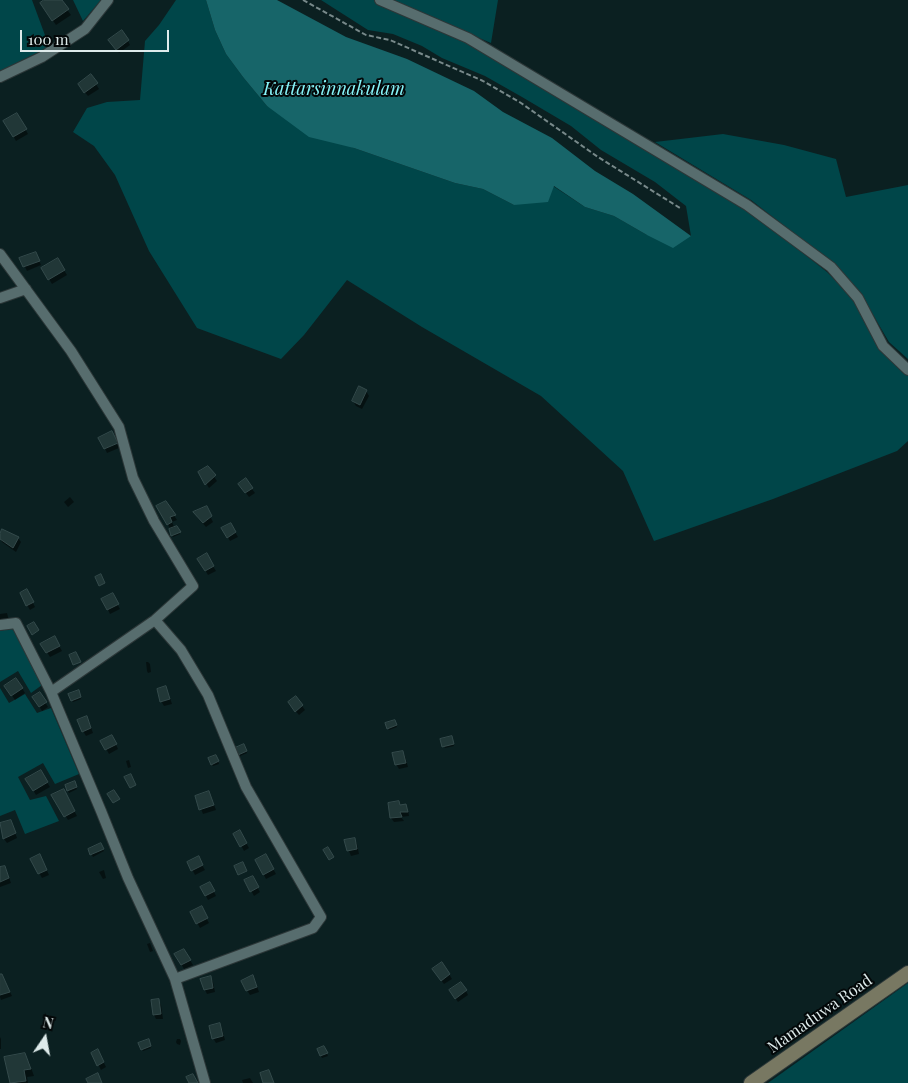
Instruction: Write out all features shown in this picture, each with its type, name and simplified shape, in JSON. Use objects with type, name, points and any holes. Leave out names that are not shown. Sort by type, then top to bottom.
[{"type":"street","points":[[0,77],[42,57],[85,29],[108,0]]},
{"type":"street","points":[[380,0],[468,38],[747,205],[830,267],[858,298],[883,346],[908,370]]},
{"type":"street","points":[[0,254],[71,351],[119,427],[133,478],[154,522],[193,586],[156,620],[50,692]]},
{"type":"street","points":[[0,298],[26,289]]},
{"type":"street","points":[[156,620],[181,650],[208,695],[246,787],[321,917],[312,928],[175,980]]},
{"type":"street","points":[[0,626],[16,623],[50,692],[128,878],[175,980],[205,1083]]},
{"type":"street","name":"Mamaduwa Road","points":[[751,1083],[908,973]]},
{"type":"path","points":[[303,0],[366,35],[390,40],[483,82],[521,103],[598,157],[680,208]]},
{"type":"shaded area","points":[[0,0],[32,0],[49,46],[0,71]]},
{"type":"shaded area","points":[[73,0],[101,0],[83,21]]},
{"type":"shaded area","points":[[176,0],[206,0],[215,30],[226,54],[267,106],[354,148],[455,183],[483,189],[514,205],[553,186],[585,207],[614,216],[647,235],[691,236],[686,206],[655,182],[601,150],[571,126],[485,76],[393,34],[368,30],[321,0],[374,0],[467,41],[746,208],[827,272],[855,300],[908,374],[908,441],[897,451],[773,499],[654,541],[623,471],[541,396],[422,327],[347,280],[304,335],[281,359],[197,328],[149,251],[115,175],[94,146],[73,132],[87,108],[107,102],[140,100],[145,41],[159,25]]},
{"type":"shaded area","points":[[390,0],[498,0],[491,43]]},
{"type":"shaded area","points":[[723,134],[784,145],[836,159],[846,197],[908,185],[908,359],[889,342],[862,296],[832,263],[751,200],[655,142]]},
{"type":"shaded area","points":[[13,628],[42,685],[31,693],[18,671],[0,682],[0,631]]},
{"type":"shaded area","points":[[0,688],[9,703],[25,694],[37,713],[51,708],[79,774],[55,784],[43,763],[18,777],[30,800],[46,796],[59,821],[25,834],[15,810],[0,816]]},
{"type":"shaded area","points":[[908,983],[908,1083],[768,1083]]},
{"type":"water","name":"Kattarsinnakulam","points":[[206,0],[277,0],[346,37],[407,59],[474,91],[503,112],[552,138],[595,171],[633,194],[691,236],[673,248],[614,216],[585,207],[554,186],[548,202],[514,205],[483,189],[455,183],[354,148],[309,137],[267,106],[243,77],[226,54],[215,30]]},
{"type":"building","points":[[44,0],[62,0],[69,9],[52,21],[40,3]]},
{"type":"building","points":[[122,30],[129,40],[116,50],[108,40]]},
{"type":"building","points":[[91,74],[98,83],[84,93],[78,84]]},
{"type":"building","points":[[17,113],[27,129],[13,137],[3,121]]},
{"type":"building","points":[[36,252],[40,261],[23,267],[19,258]]},
{"type":"building","points":[[58,258],[65,270],[48,280],[41,268]]},
{"type":"building","points":[[359,386],[367,390],[360,405],[352,401]]},
{"type":"building","points":[[112,431],[118,443],[104,449],[98,438]]},
{"type":"building","points":[[208,466],[216,475],[205,485],[198,472]]},
{"type":"building","points":[[246,478],[253,488],[245,493],[238,484]]},
{"type":"building","points":[[166,501],[176,515],[170,517],[172,522],[167,525],[156,506]]},
{"type":"building","points":[[207,506],[212,516],[203,523],[193,512]]},
{"type":"building","points":[[231,523],[236,532],[227,538],[221,528]]},
{"type":"building","points":[[177,526],[181,532],[171,536],[169,529]]},
{"type":"building","points":[[2,529],[19,537],[13,548],[0,539]]},
{"type":"building","points":[[207,553],[214,566],[205,571],[197,559]]},
{"type":"building","points":[[101,574],[105,583],[99,586],[95,577]]},
{"type":"building","points":[[27,589],[34,602],[26,606],[20,593]]},
{"type":"building","points":[[113,593],[119,604],[107,610],[101,599]]},
{"type":"building","points":[[34,622],[39,630],[32,635],[27,626]]},
{"type":"building","points":[[55,636],[60,646],[46,653],[40,644]]},
{"type":"building","points":[[76,652],[81,662],[73,665],[69,655]]},
{"type":"building","points":[[16,678],[23,688],[11,696],[4,686]]},
{"type":"building","points":[[166,686],[170,699],[160,702],[157,689]]},
{"type":"building","points":[[79,690],[81,697],[71,701],[68,694]]},
{"type":"building","points":[[40,692],[47,702],[39,707],[32,697]]},
{"type":"building","points":[[296,696],[303,705],[295,712],[288,702]]},
{"type":"building","points":[[87,716],[91,728],[82,732],[77,720]]},
{"type":"building","points":[[395,720],[397,725],[387,729],[385,723]]},
{"type":"building","points":[[112,735],[117,744],[105,750],[100,741]]},
{"type":"building","points":[[452,736],[454,744],[442,747],[440,739]]},
{"type":"building","points":[[244,744],[247,751],[238,755],[235,748]]},
{"type":"building","points":[[403,751],[406,763],[395,765],[392,753]]},
{"type":"building","points":[[216,755],[219,761],[211,765],[208,758]]},
{"type":"building","points":[[41,770],[48,782],[33,791],[25,779]]},
{"type":"building","points":[[131,774],[136,785],[130,788],[124,777]]},
{"type":"building","points":[[75,781],[77,787],[67,791],[65,785]]},
{"type":"building","points":[[64,789],[75,811],[64,817],[51,795]]},
{"type":"building","points":[[114,790],[120,799],[113,803],[107,794]]},
{"type":"building","points":[[209,791],[214,805],[199,810],[195,796]]},
{"type":"building","points":[[399,801],[400,805],[406,804],[408,812],[400,812],[402,817],[390,818],[388,803]]},
{"type":"building","points":[[11,820],[16,833],[3,839],[0,823]]},
{"type":"building","points":[[240,830],[247,843],[240,847],[233,834]]},
{"type":"building","points":[[355,838],[357,849],[347,851],[344,840]]},
{"type":"building","points":[[101,843],[104,849],[90,855],[88,849]]},
{"type":"building","points":[[328,847],[334,857],[329,860],[323,850]]},
{"type":"building","points":[[40,854],[47,870],[38,874],[30,859]]},
{"type":"building","points":[[266,854],[274,869],[263,875],[255,860]]},
{"type":"building","points":[[199,856],[203,865],[191,871],[187,862]]},
{"type":"building","points":[[243,862],[247,871],[238,875],[234,866]]},
{"type":"building","points":[[5,866],[9,878],[0,882],[0,867]]},
{"type":"building","points":[[253,876],[259,887],[250,892],[244,880]]},
{"type":"building","points":[[210,882],[215,891],[205,896],[200,887]]},
{"type":"building","points":[[202,906],[208,918],[196,924],[190,912]]},
{"type":"building","points":[[184,949],[191,960],[181,965],[174,954]]},
{"type":"building","points":[[442,962],[450,974],[441,981],[432,969]]},
{"type":"building","points":[[0,974],[2,974],[10,992],[0,995]]},
{"type":"building","points":[[253,975],[257,987],[246,991],[241,981]]},
{"type":"building","points":[[211,976],[213,988],[204,990],[200,979]]},
{"type":"building","points":[[461,982],[467,990],[455,999],[449,990]]},
{"type":"building","points":[[159,999],[161,1014],[153,1015],[151,1000]]},
{"type":"building","points":[[220,1023],[223,1036],[212,1039],[209,1026]]},
{"type":"building","points":[[149,1039],[151,1046],[141,1050],[138,1043]]},
{"type":"building","points":[[324,1046],[328,1053],[320,1056],[317,1049]]},
{"type":"building","points":[[98,1049],[104,1062],[97,1066],[91,1053]]},
{"type":"building","points":[[25,1053],[31,1069],[24,1070],[26,1081],[10,1083],[4,1057]]},
{"type":"building","points":[[269,1070],[274,1083],[263,1083],[260,1073]]},
{"type":"building","points":[[98,1073],[102,1083],[88,1083],[86,1079]]},
{"type":"building","points":[[193,1074],[198,1083],[189,1083],[186,1077]]}]
